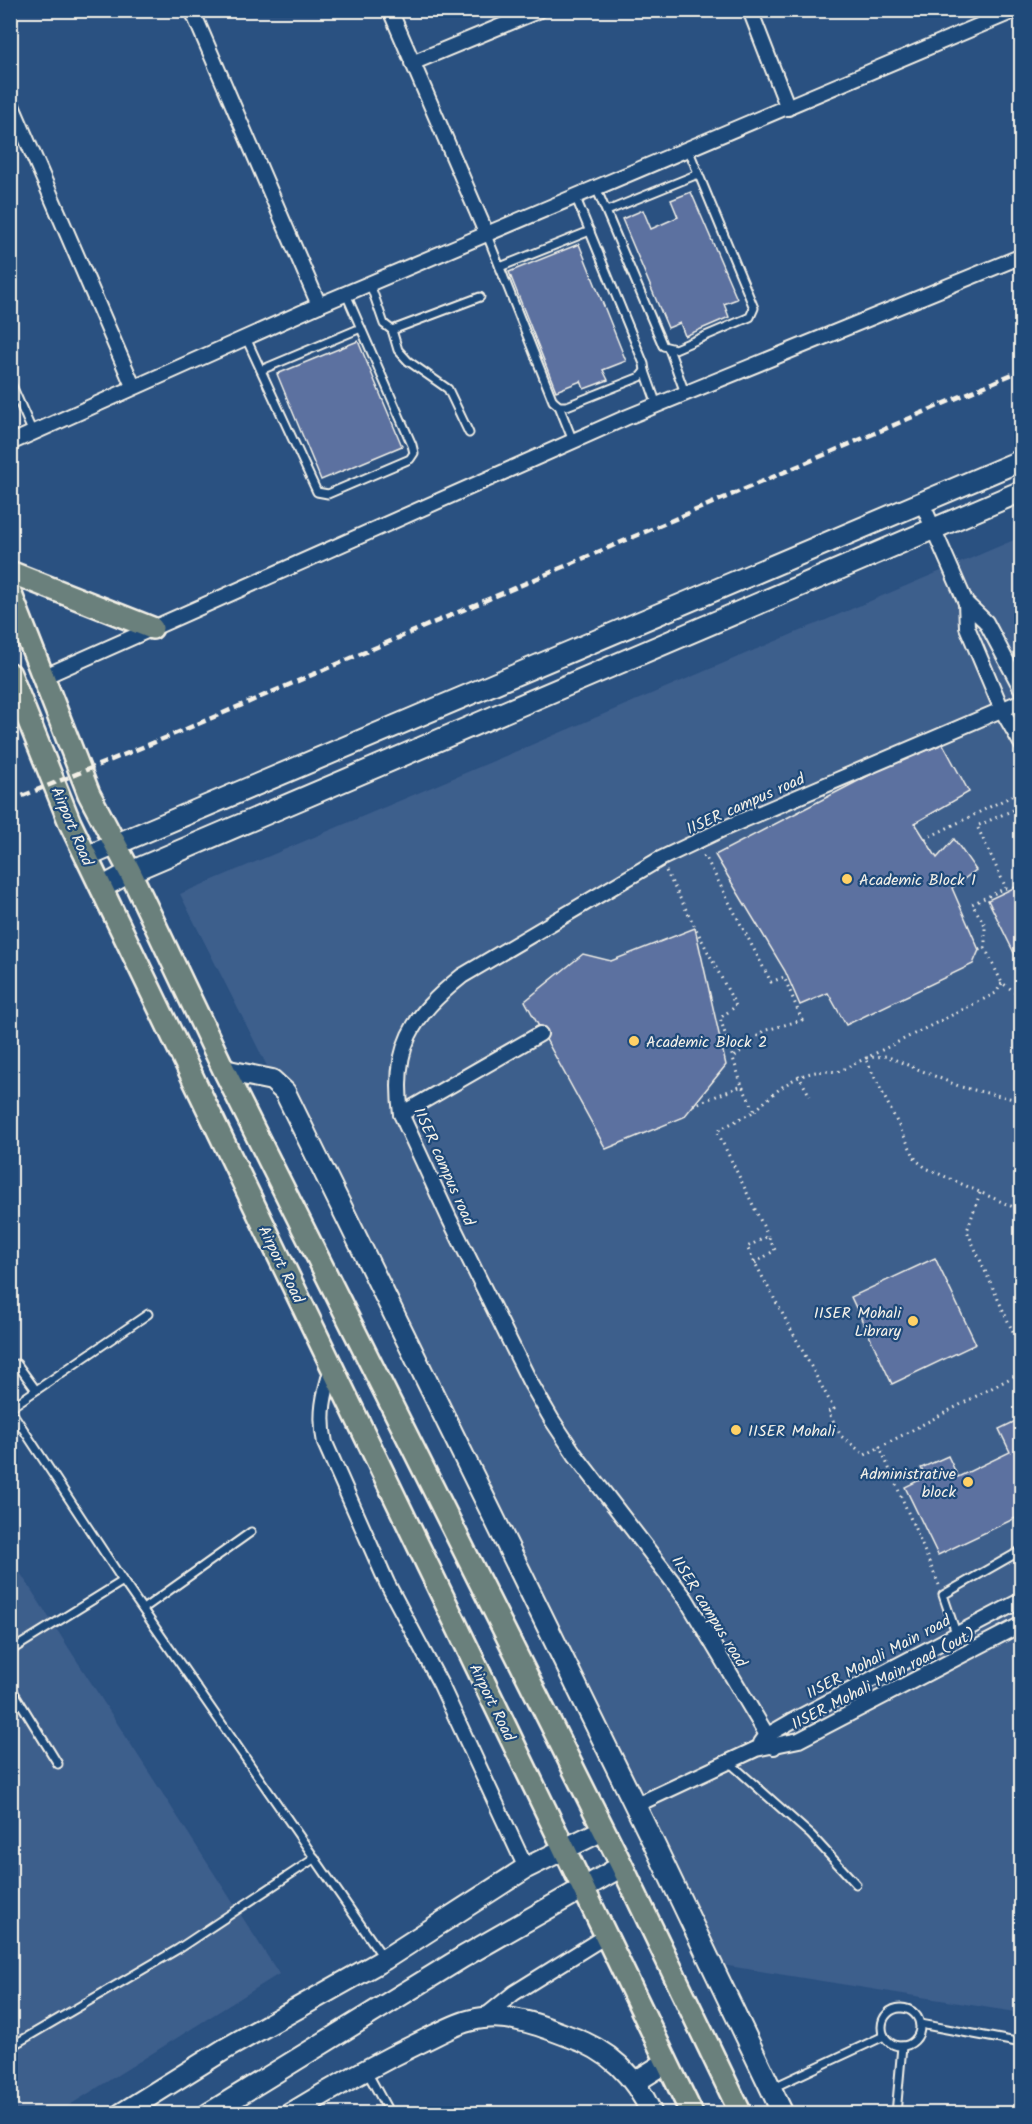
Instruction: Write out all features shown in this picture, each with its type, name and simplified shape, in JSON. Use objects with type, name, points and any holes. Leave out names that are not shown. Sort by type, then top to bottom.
[{"type":"main road","points":[[10,572],[152,628]]},
{"type":"main road","points":[[10,592],[89,794],[130,872],[224,1070],[622,1866],[741,2114]]},
{"type":"main road","name":"Airport Road","points":[[10,674],[86,857],[692,2114]]},
{"type":"street","points":[[192,10],[319,305]]},
{"type":"street","points":[[390,10],[487,235]]},
{"type":"street","points":[[412,63],[540,10]]},
{"type":"street","points":[[750,10],[788,108]]},
{"type":"street","points":[[10,443],[133,386],[319,305],[597,190],[1016,10]]},
{"type":"street","points":[[10,101],[133,386]]},
{"type":"street","points":[[43,677],[573,441],[1022,256]]},
{"type":"street","points":[[86,857],[1022,460]]},
{"type":"street","points":[[101,888],[130,872],[1022,491]]},
{"type":"street","points":[[922,503],[966,603],[967,627],[1002,710],[1022,745]]},
{"type":"street","points":[[966,603],[986,622],[1022,690]]},
{"type":"street","name":"IISER campus road","points":[[770,1741],[686,1599],[552,1420],[530,1382],[449,1218],[401,1114],[397,1086],[401,1053],[416,1022],[439,995],[462,976],[660,859],[725,828],[1022,701]]},
{"type":"street","points":[[401,1114],[540,1034]]},
{"type":"street","points":[[224,1070],[272,1080],[285,1092],[783,2114]]},
{"type":"street","points":[[332,1368],[323,1397],[320,1422],[325,1443],[387,1583],[441,1685],[526,1868]]},
{"type":"street","name":"IISER Mohali Main road","points":[[729,1762],[756,1749],[956,1633],[1022,1600]]},
{"type":"street","name":"IISER Mohali Main road (out)","points":[[770,1741],[799,1740],[1022,1624]]},
{"type":"street","points":[[634,1806],[697,1774],[729,1762]]},
{"type":"street","points":[[121,2114],[225,2049],[385,1959],[526,1868],[603,1830]]},
{"type":"street","points":[[208,2114],[463,1957],[622,1866]]},
{"type":"street","points":[[483,2018],[514,1993],[607,1935]]},
{"type":"street","points":[[290,2114],[365,2068],[459,2024],[483,2018],[502,2018],[541,2026],[591,2044],[614,2059],[635,2082],[652,2114]]},
{"type":"street","points":[[635,2082],[667,2062]]},
{"type":"lane","points":[[669,350],[750,317],[754,308],[688,151]]},
{"type":"lane","points":[[607,212],[698,174]]},
{"type":"lane","points":[[597,190],[663,346],[669,350],[685,393]]},
{"type":"lane","points":[[576,198],[644,364],[657,405]]},
{"type":"lane","points":[[500,267],[590,231]]},
{"type":"lane","points":[[487,235],[554,401],[559,406],[573,441]]},
{"type":"lane","points":[[370,284],[384,324],[392,330],[398,350],[408,361],[448,389],[469,433]]},
{"type":"lane","points":[[246,338],[317,492],[328,494],[410,459],[414,453],[346,294]]},
{"type":"lane","points":[[392,330],[480,297]]},
{"type":"lane","points":[[261,370],[361,328]]},
{"type":"lane","points":[[559,406],[567,406],[640,377],[645,372]]},
{"type":"lane","points":[[10,381],[33,433]]},
{"type":"lane","points":[[148,1314],[10,1408],[123,1581],[385,1959]]},
{"type":"lane","points":[[17,1364],[36,1390]]},
{"type":"lane","points":[[143,1609],[251,1532]]},
{"type":"lane","points":[[956,1633],[943,1595],[1022,1551]]},
{"type":"lane","points":[[10,1651],[123,1581]]},
{"type":"lane","points":[[10,1686],[58,1764]]},
{"type":"lane","points":[[729,1762],[811,1835],[856,1884]]},
{"type":"lane","points":[[10,2047],[178,1949],[315,1858]]},
{"type":"lane","points":[[898,2008],[915,2013],[920,2024],[914,2041],[902,2046],[892,2044],[884,2036],[884,2019],[898,2008]]},
{"type":"lane","points":[[920,2024],[1022,2043]]},
{"type":"lane","points":[[771,2089],[884,2036]]},
{"type":"lane","points":[[896,2114],[902,2046]]},
{"type":"lane","points":[[365,2068],[390,2114]]},
{"type":"path","points":[[925,839],[1022,790]]},
{"type":"path","points":[[1022,806],[977,826],[1006,888],[972,904],[986,925],[985,948],[1002,983],[1016,992],[1022,990]]},
{"type":"path","points":[[696,860],[705,856],[771,982],[783,977],[802,1020],[763,1031],[732,1059]]},
{"type":"path","points":[[660,859],[736,1006],[720,1018],[742,1086],[756,1112]]},
{"type":"path","points":[[668,873],[677,869]]},
{"type":"path","points":[[979,950],[985,948]]},
{"type":"path","points":[[755,1263],[776,1250],[717,1131],[756,1112],[798,1075],[822,1070],[838,1072],[996,993],[1002,983]]},
{"type":"path","points":[[866,1058],[886,1056],[961,1087],[1022,1101]]},
{"type":"path","points":[[866,1058],[916,1160],[926,1168],[1022,1211]]},
{"type":"path","points":[[798,1075],[810,1096]]},
{"type":"path","points":[[693,1106],[742,1086]]},
{"type":"path","points":[[980,1193],[967,1231],[1022,1352]]},
{"type":"path","points":[[768,1236],[747,1247],[834,1409],[828,1412],[841,1436],[865,1455],[1022,1372]]},
{"type":"path","points":[[880,1447],[943,1595]]},
{"type":"shaded area","name":"IISER Mohali","points":[[1021,537],[1021,2013],[722,1965],[180,894]]},
{"type":"shaded area","points":[[10,1557],[279,1974],[57,2113],[11,2113]]},
{"type":"building","points":[[691,192],[737,299],[724,304],[729,317],[685,336],[680,323],[668,328],[622,219],[643,210],[651,229],[678,217],[671,200]]},
{"type":"building","points":[[579,244],[626,361],[603,370],[608,380],[584,389],[581,381],[556,391],[509,272]]},
{"type":"building","points":[[358,341],[402,446],[321,480],[277,374]]},
{"type":"building","name":"Academic Block 1","points":[[943,744],[969,792],[915,823],[937,858],[954,839],[976,870],[952,888],[979,950],[973,964],[846,1025],[828,993],[800,1005],[785,971],[715,855],[889,765]]},
{"type":"building","points":[[1022,884],[1022,969],[988,900]]},
{"type":"building","name":"Academic Block 2","points":[[695,928],[726,1065],[684,1117],[606,1149],[525,1001],[583,954],[611,961]]},
{"type":"building","name":"IISER Mohali Library","points":[[935,1258],[976,1344],[892,1384],[851,1297]]},
{"type":"building","name":"Administrative block","points":[[1022,1418],[1022,1515],[938,1555],[905,1487],[926,1477],[921,1468],[948,1456],[958,1477],[1010,1452],[999,1429]]},
{"type":"railway","points":[[10,801],[165,738],[1022,370]]},
{"type":"place","name":"Academic Block 1","points":[[847,879]]},
{"type":"place","name":"Academic Block 2","points":[[634,1041]]},
{"type":"place","name":"IISER Mohali Library","points":[[913,1321]]},
{"type":"place","name":"IISER Mohali","points":[[736,1430]]},
{"type":"place","name":"Administrative block","points":[[968,1482]]}]
